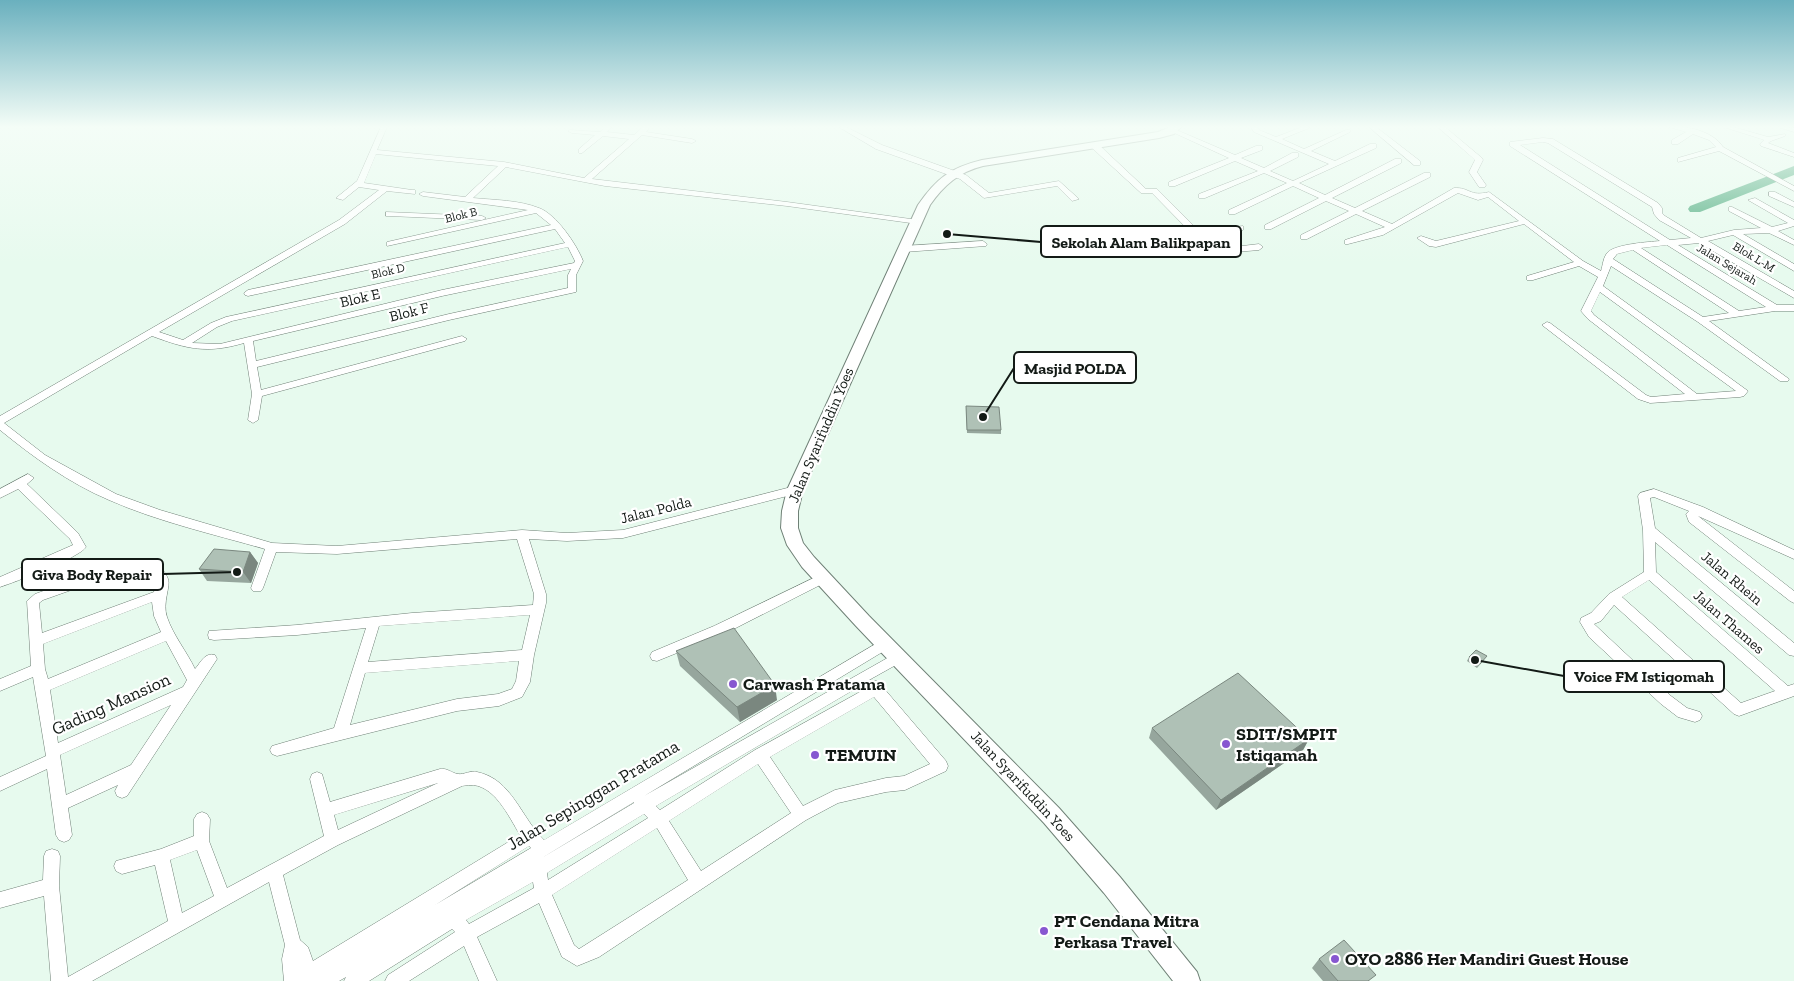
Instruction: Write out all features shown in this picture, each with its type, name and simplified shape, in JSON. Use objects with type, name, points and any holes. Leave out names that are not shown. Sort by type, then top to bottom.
[{"type":"highway","name":"Jalan Syarifuddin Yoes","points":[[954,173],[937,185],[924,205],[918,222],[795,490],[788,522],[791,537],[798,550],[822,579],[1033,794],[1132,908],[1188,981]]},
{"type":"street","points":[[340,198],[361,184],[366,173]]},
{"type":"street","points":[[466,200],[495,173]]},
{"type":"street","points":[[546,173],[585,181],[787,204],[918,222]]},
{"type":"street","points":[[585,181],[594,173]]},
{"type":"street","points":[[959,173],[987,196],[1059,183],[1075,199]]},
{"type":"street","points":[[1125,173],[1144,191],[1154,190],[1215,252],[1259,247]]},
{"type":"street","points":[[1172,184],[1200,173]]},
{"type":"street","points":[[1202,196],[1260,173]]},
{"type":"street","points":[[1268,173],[1392,226]]},
{"type":"street","points":[[1232,212],[1317,173]]},
{"type":"street","points":[[1268,226],[1376,173]]},
{"type":"street","points":[[1474,173],[1482,185]]},
{"type":"street","name":"Jalan Sejarah","points":[[1558,173],[1666,242],[1775,308]]},
{"type":"street","name":"Jalan Sejarah","points":[[1603,173],[1656,205]]},
{"type":"street","points":[[1766,173],[1794,188]]},
{"type":"street","points":[[1304,237],[1427,175]]},
{"type":"street","points":[[361,184],[385,190],[412,192]]},
{"type":"street","points":[[0,421],[347,219],[385,190]]},
{"type":"street","points":[[1348,242],[1380,233],[1458,190],[1478,198],[1489,194],[1580,263],[1603,276]]},
{"type":"street","points":[[423,194],[521,206],[538,210],[557,226],[570,244],[579,261],[577,265]]},
{"type":"street","points":[[1772,194],[1794,205]]},
{"type":"street","points":[[1752,200],[1794,223]]},
{"type":"street","name":"Blok L-M","points":[[1656,205],[1658,214],[1662,218],[1794,296]]},
{"type":"street","points":[[1732,209],[1794,243]]},
{"type":"street","name":"Blok B","points":[[390,244],[496,218],[538,210]]},
{"type":"street","points":[[389,214],[496,218]]},
{"type":"street","points":[[1421,238],[1436,244],[1524,222]]},
{"type":"street","points":[[1695,397],[1587,313],[1586,311],[1603,276],[1610,255],[1614,252],[1634,247],[1666,242],[1702,240],[1734,232],[1771,230],[1794,223]]},
{"type":"street","points":[[248,293],[557,226]]},
{"type":"street","points":[[1198,234],[1240,228]]},
{"type":"street","points":[[1734,232],[1794,268]]},
{"type":"street","name":"Blok D","points":[[183,344],[214,325],[229,319],[570,244]]},
{"type":"street","points":[[904,249],[983,244]]},
{"type":"street","points":[[1634,247],[1736,313]]},
{"type":"street","points":[[1608,260],[1701,320],[1784,379]]},
{"type":"street","points":[[1530,278],[1580,263]]},
{"type":"street","name":"Blok E","points":[[151,332],[183,344],[203,349],[215,348],[442,293],[577,265]]},
{"type":"street","name":"Blok F","points":[[253,365],[449,317],[573,290],[572,275],[577,265]]},
{"type":"street","points":[[1547,325],[1642,397],[1650,400],[1740,394],[1743,391],[1598,287]]},
{"type":"street","points":[[1701,320],[1736,313],[1775,308],[1794,308]]},
{"type":"street","points":[[248,339],[257,394],[254,420]]},
{"type":"street","points":[[257,394],[462,339]]},
{"type":"street","name":"Jalan Polda","points":[[0,426],[41,458],[112,497],[156,513],[272,548],[337,550],[522,534],[567,537],[623,534],[795,490]]},
{"type":"street","points":[[0,494],[24,481],[74,536],[80,547],[68,554],[0,582]]},
{"type":"street","points":[[1694,716],[1683,713],[1666,700],[1594,634],[1586,622],[1596,617],[1613,597],[1650,574],[1650,530],[1644,496],[1654,493],[1699,510],[1794,555]]},
{"type":"street","points":[[1699,510],[1692,514],[1693,519],[1794,598]]},
{"type":"street","name":"Jalan Rhein","points":[[1650,530],[1794,651]]},
{"type":"street","points":[[277,750],[457,705],[510,696],[521,688],[540,594],[522,534]]},
{"type":"street","points":[[257,588],[272,548]]},
{"type":"street","name":"Gading Mansion","points":[[64,835],[43,687],[38,670],[33,601],[133,565],[144,566],[159,573],[163,580],[158,595],[159,614],[168,635],[184,658],[189,686],[122,791]]},
{"type":"street","name":"Jalan Thames","points":[[1650,574],[1790,692]]},
{"type":"street","points":[[657,656],[719,630],[822,579]]},
{"type":"street","points":[[36,641],[158,595]]},
{"type":"street","points":[[1613,597],[1739,710],[1790,692]]},
{"type":"street","points":[[214,635],[412,618],[538,610]]},
{"type":"street","points":[[340,733],[362,668],[374,622]]},
{"type":"street","points":[[43,687],[168,635]]},
{"type":"street","name":"Jalan Sepinggan Pratama","points":[[310,979],[534,847],[634,792],[884,644]]},
{"type":"street","points":[[362,668],[527,655]]},
{"type":"street","points":[[353,981],[454,918],[898,657]]},
{"type":"street","points":[[189,686],[210,659]]},
{"type":"street","points":[[0,685],[38,670]]},
{"type":"street","points":[[75,981],[333,840],[458,781],[476,778],[488,784],[504,797],[534,847],[544,892],[568,951],[577,958],[593,951],[801,815],[835,797],[886,785],[904,783],[941,766],[864,676]]},
{"type":"street","name":"Gading Mansion","points":[[53,755],[189,686]]},
{"type":"street","points":[[394,981],[467,934],[544,892],[760,755],[876,689]]},
{"type":"street","points":[[780,705],[791,719]]},
{"type":"street","points":[[0,784],[53,755]]},
{"type":"street","points":[[760,755],[801,815]]},
{"type":"street","points":[[60,804],[134,770]]},
{"type":"street","points":[[326,810],[440,776],[446,775],[458,781]]},
{"type":"street","points":[[317,779],[333,840]]},
{"type":"street","points":[[634,792],[643,806],[660,819],[698,881]]},
{"type":"street","points":[[202,819],[201,841],[223,899]]},
{"type":"street","points":[[122,866],[161,856],[201,841]]},
{"type":"street","points":[[52,856],[51,886],[60,981]]},
{"type":"street","points":[[161,856],[178,926]]},
{"type":"street","points":[[274,871],[293,944],[290,959],[293,981]]},
{"type":"street","points":[[0,900],[51,886]]},
{"type":"street","points":[[454,918],[467,934],[488,981]]},
{"type":"street","points":[[293,944],[302,953],[310,979]]},
{"type":"building","points":[[966,406],[999,407],[1001,430],[967,430]]},
{"type":"building","points":[[214,549],[250,552],[243,572],[199,569]]},
{"type":"building","name":"Carwash Pratama","points":[[734,628],[775,685],[737,707],[676,651]]},
{"type":"building","points":[[1476,650],[1487,656],[1480,664],[1469,657]]},
{"type":"building","name":"SDIT/SMPIT Istiqamah","points":[[1238,673],[1309,739],[1221,800],[1152,728]]},
{"type":"building","points":[[1344,940],[1376,975],[1368,981],[1338,981],[1319,959]]},
{"type":"waterway","points":[[1695,209],[1788,173]]},
{"type":"place","name":"Sekolah Alam Balikpapan","points":[[947,234]]},
{"type":"place","name":"Masjid POLDA","points":[[983,417]]},
{"type":"place","name":"Giva Body Repair","points":[[237,572]]},
{"type":"place","name":"Voice FM Istiqomah","points":[[1475,660]]},
{"type":"place","name":"Carwash Pratama","points":[[733,684]]},
{"type":"place","name":"SDIT/SMPIT Istiqamah","points":[[1226,744]]},
{"type":"place","name":"TEMUIN","points":[[815,755]]},
{"type":"place","name":"PT Cendana Mitra Perkasa Travel","points":[[1044,931]]},
{"type":"place","name":"OYO 2886 Her Mandiri Guest House","points":[[1335,959]]}]
